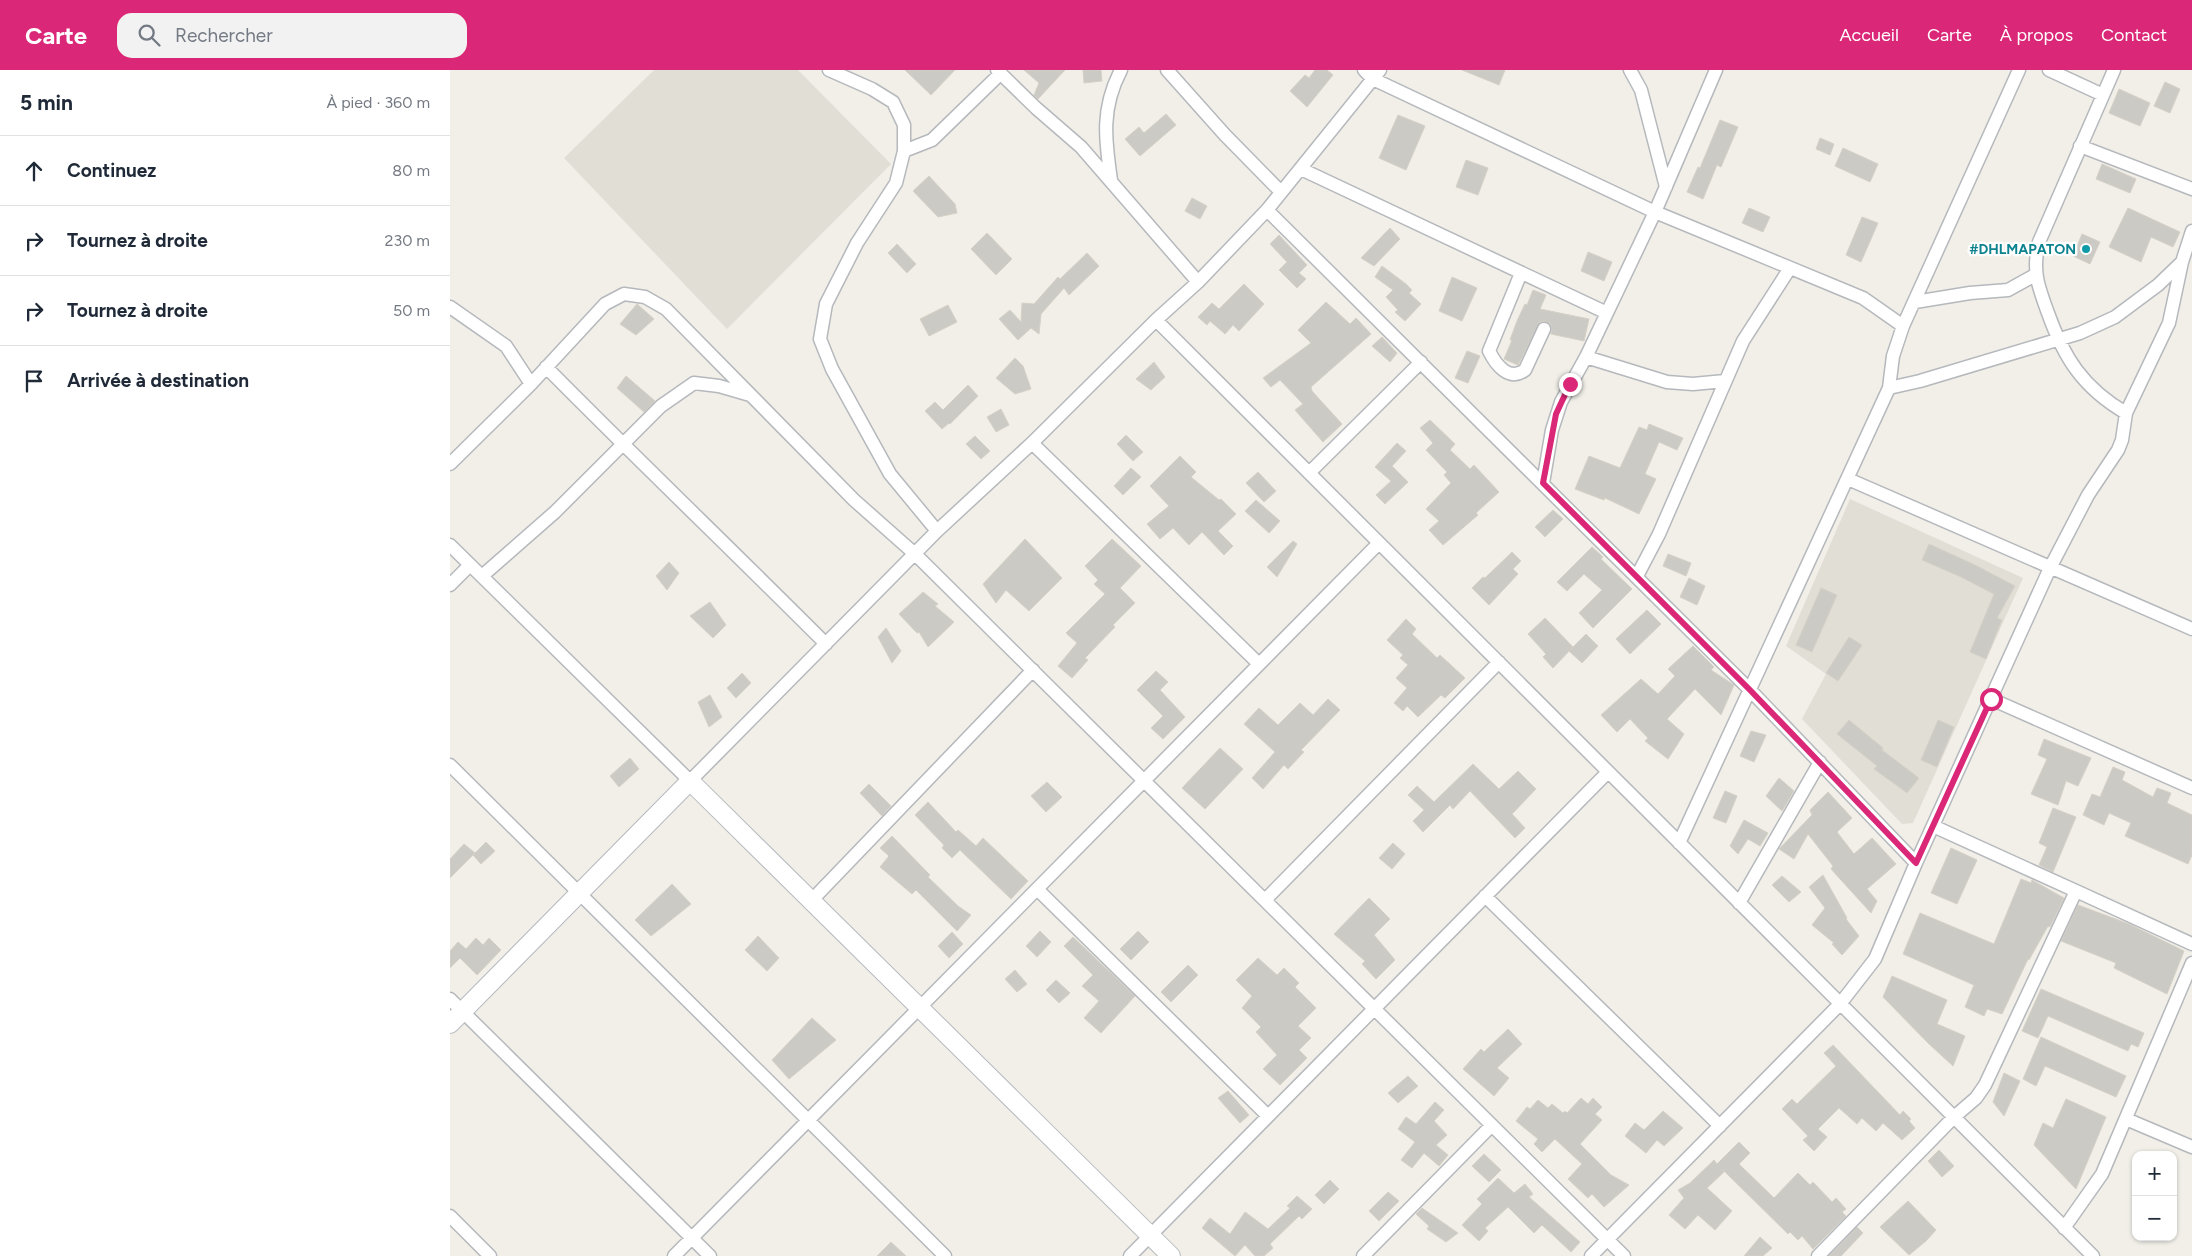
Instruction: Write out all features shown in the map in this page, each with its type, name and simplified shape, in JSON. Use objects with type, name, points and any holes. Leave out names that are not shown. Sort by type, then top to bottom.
[{"type":"street","points":[[829,70],[872,89],[893,102],[904,125],[904,151],[896,183],[857,243],[826,304],[820,339],[832,369],[890,474],[937,530]]},
{"type":"street","points":[[1111,180],[1107,151],[1106,114],[1111,88],[1121,70]]},
{"type":"street","points":[[1167,70],[1281,192]]},
{"type":"street","points":[[1630,70],[1641,90],[1666,188]]},
{"type":"street","points":[[1543,483],[1556,414],[1570,384],[1586,357],[1655,212],[1716,70]]},
{"type":"street","points":[[1679,843],[1889,388],[1894,356],[1903,326],[2019,70]]},
{"type":"street","points":[[2049,70],[2103,95]]},
{"type":"street","points":[[2114,70],[2038,242],[2035,275],[2058,340],[2080,376],[2097,393],[2126,413]]},
{"type":"street","points":[[904,151],[932,140],[999,72],[1081,148],[1111,180],[1198,282]]},
{"type":"street","points":[[450,1024],[937,530],[1032,443],[1156,320],[1198,282],[1267,210],[1301,169],[1372,73],[1655,212],[1863,298],[1903,326]]},
{"type":"street","points":[[2080,146],[2192,189]]},
{"type":"street","points":[[1301,169],[1607,313]]},
{"type":"street","points":[[1267,210],[1637,576],[1820,762],[1916,863]]},
{"type":"street","points":[[1591,1256],[1840,1004],[1875,959],[1916,863],[2050,568],[2088,495],[2118,450],[2122,440],[2126,413],[2169,323],[2182,262],[2192,231]]},
{"type":"street","points":[[1889,388],[1920,381],[2080,333],[2114,317],[2158,285],[2182,262]]},
{"type":"street","points":[[1637,576],[1659,534],[1743,341],[1790,268]]},
{"type":"street","points":[[1521,273],[1489,351],[1496,365],[1512,375],[1520,374],[1525,370],[1544,330]]},
{"type":"street","points":[[1914,302],[1970,293],[2008,290],[2035,275]]},
{"type":"street","points":[[450,464],[532,384],[605,304],[624,294],[645,297],[666,310],[854,500],[915,554],[1624,1256]]},
{"type":"street","points":[[450,307],[506,346],[532,384]]},
{"type":"street","points":[[1156,320],[2093,1256]]},
{"type":"street","points":[[1586,357],[1667,382],[1693,384],[1725,381]]},
{"type":"street","points":[[1309,473],[1421,362]]},
{"type":"street","points":[[546,367],[826,644]]},
{"type":"street","points":[[482,576],[555,512],[662,406],[694,383],[719,386],[752,396]]},
{"type":"street","points":[[1032,443],[1259,664]]},
{"type":"street","points":[[1848,479],[2192,630]]},
{"type":"street","points":[[674,1256],[1379,543]]},
{"type":"street","points":[[450,545],[1171,1256]]},
{"type":"street","points":[[450,585],[470,565]]},
{"type":"street","points":[[1265,900],[1499,662]]},
{"type":"street","points":[[811,901],[1033,670]]},
{"type":"street","points":[[1991,699],[2192,788]]},
{"type":"street","points":[[1739,903],[1820,762]]},
{"type":"street","points":[[450,765],[945,1256]]},
{"type":"street","points":[[1130,1256],[1608,772]]},
{"type":"street","points":[[1933,826],[2192,944]]},
{"type":"street","points":[[1037,889],[1268,1116]]},
{"type":"street","points":[[1818,1256],[1954,1117],[1976,1098],[1985,1085],[2076,891]]},
{"type":"street","points":[[1485,896],[1720,1126]]},
{"type":"street","points":[[2064,1228],[2096,1184],[2126,1119],[2192,963]]},
{"type":"street","points":[[450,999],[710,1256]]},
{"type":"street","points":[[2126,1119],[2192,1147]]},
{"type":"street","points":[[1363,1256],[1492,1125]]},
{"type":"street","points":[[450,1216],[490,1256]]},
{"type":"shaded area","points":[[654,70],[798,70],[891,164],[727,329],[564,158]]},
{"type":"shaded area","points":[[1850,499],[2023,578],[1913,823],[1902,824],[1802,719],[1826,674],[1786,646]]},
{"type":"building","points":[[905,70],[955,70],[931,95]]},
{"type":"building","points":[[1024,70],[1065,70],[1038,99],[1034,95],[1039,83]]},
{"type":"building","points":[[1083,70],[1101,70],[1102,81],[1084,83]]},
{"type":"building","points":[[1315,70],[1327,70],[1333,75],[1307,107],[1290,91],[1305,75],[1309,78]]},
{"type":"building","points":[[1462,70],[1505,70],[1499,85]]},
{"type":"building","points":[[2165,82],[2180,89],[2170,113],[2154,106]]},
{"type":"building","points":[[2119,89],[2150,103],[2140,126],[2109,113]]},
{"type":"building","points":[[1166,114],[1176,125],[1140,156],[1125,139],[1139,127],[1144,133]]},
{"type":"building","points":[[1398,115],[1425,126],[1406,170],[1379,158]]},
{"type":"building","points":[[1720,120],[1738,127],[1721,167],[1717,165],[1703,199],[1687,192],[1698,167],[1700,168]]},
{"type":"building","points":[[1820,138],[1834,144],[1830,155],[1816,149]]},
{"type":"building","points":[[1843,148],[1878,164],[1870,182],[1835,166]]},
{"type":"building","points":[[1466,160],[1488,168],[1478,195],[1456,187]]},
{"type":"building","points":[[2102,164],[2136,179],[2130,193],[2096,179]]},
{"type":"building","points":[[929,176],[955,204],[957,213],[938,217],[913,191]]},
{"type":"building","points":[[1192,198],[1207,206],[1200,219],[1185,211]]},
{"type":"building","points":[[1749,208],[1770,217],[1763,232],[1742,223]]},
{"type":"building","points":[[2128,208],[2180,232],[2173,247],[2151,237],[2141,262],[2109,247]]},
{"type":"building","points":[[1862,217],[1878,223],[1861,262],[1846,255]]},
{"type":"building","points":[[1390,228],[1400,239],[1374,266],[1361,258]]},
{"type":"building","points":[[987,233],[1012,259],[996,275],[971,249]]},
{"type":"building","name":"#DHLMAPATON","points":[[2082,234],[2100,242],[2090,264],[2073,256]]},
{"type":"building","points":[[1279,235],[1307,265],[1299,273],[1306,279],[1297,288],[1279,270],[1287,262],[1270,244]]},
{"type":"building","points":[[897,244],[916,264],[907,273],[888,253]]},
{"type":"building","points":[[1588,252],[1612,262],[1604,281],[1581,271]]},
{"type":"building","points":[[1087,253],[1099,266],[1069,295],[1064,288],[1041,314],[1039,334],[1031,328],[1018,340],[999,319],[1010,310],[1021,322],[1022,303],[1034,304],[1058,277],[1060,279]]},
{"type":"building","points":[[1382,266],[1406,284],[1412,290],[1409,293],[1421,304],[1405,321],[1395,312],[1398,310],[1386,297],[1393,290],[1375,277]]},
{"type":"building","points":[[1452,277],[1477,288],[1462,321],[1439,311]]},
{"type":"building","points":[[1244,284],[1264,304],[1239,331],[1233,325],[1225,334],[1210,321],[1207,325],[1198,317],[1212,303],[1219,309]]},
{"type":"building","points":[[1533,290],[1546,295],[1540,309],[1589,319],[1584,341],[1551,334],[1550,324],[1544,321],[1540,322],[1518,365],[1504,359],[1517,321],[1525,304],[1527,305]]},
{"type":"building","points":[[1326,302],[1350,324],[1356,318],[1371,334],[1311,387],[1312,391],[1342,424],[1323,442],[1295,410],[1303,404],[1280,380],[1271,387],[1263,378],[1311,343],[1298,330]]},
{"type":"building","points":[[637,304],[654,319],[636,335],[620,324]]},
{"type":"building","points":[[948,305],[957,322],[929,336],[920,319]]},
{"type":"building","points":[[1382,337],[1397,353],[1390,362],[1372,346]]},
{"type":"building","points":[[1467,351],[1480,356],[1468,383],[1455,378]]},
{"type":"building","points":[[1015,358],[1023,366],[1031,389],[1015,394],[996,378]]},
{"type":"building","points":[[1154,362],[1165,377],[1151,390],[1136,379]]},
{"type":"building","points":[[626,376],[655,401],[644,412],[617,388]]},
{"type":"building","points":[[968,385],[978,396],[950,424],[942,429],[925,411],[935,402],[943,410]]},
{"type":"building","points":[[1001,409],[1009,425],[996,432],[987,417]]},
{"type":"building","points":[[1430,420],[1455,444],[1450,450],[1470,469],[1474,465],[1499,492],[1476,513],[1478,515],[1443,545],[1429,530],[1439,521],[1426,509],[1451,483],[1444,475],[1447,472],[1426,450],[1433,443],[1420,428]]},
{"type":"building","points":[[1649,424],[1683,438],[1677,450],[1659,442],[1645,474],[1656,479],[1639,514],[1605,498],[1604,500],[1575,489],[1589,456],[1620,468],[1639,427],[1647,430]]},
{"type":"building","points":[[1126,435],[1143,452],[1133,461],[1117,444]]},
{"type":"building","points":[[975,436],[990,451],[981,459],[966,444]]},
{"type":"building","points":[[1397,443],[1406,451],[1392,466],[1408,482],[1385,504],[1376,495],[1391,481],[1375,467]]},
{"type":"building","points":[[1180,456],[1196,472],[1191,477],[1219,500],[1221,499],[1236,514],[1218,531],[1233,546],[1224,555],[1202,532],[1189,545],[1173,528],[1160,539],[1147,524],[1169,506],[1150,486]]},
{"type":"building","points":[[1131,468],[1141,477],[1123,495],[1114,486]]},
{"type":"building","points":[[1258,472],[1276,491],[1264,502],[1246,483]]},
{"type":"building","points":[[1256,500],[1280,521],[1269,533],[1245,511]]},
{"type":"building","points":[[1553,510],[1563,519],[1545,537],[1535,527]]},
{"type":"building","points":[[1025,539],[1062,578],[1029,611],[1006,590],[996,603],[983,584]]},
{"type":"building","points":[[1112,539],[1141,566],[1120,588],[1135,603],[1085,658],[1088,660],[1072,678],[1058,666],[1077,643],[1066,633],[1105,594],[1094,584],[1098,580],[1085,566]]},
{"type":"building","points":[[1293,541],[1297,544],[1277,577],[1267,567]]},
{"type":"building","points":[[1929,544],[2015,586],[1997,618],[2002,620],[1986,659],[1970,652],[1994,594],[1922,560]]},
{"type":"building","points":[[1592,547],[1603,557],[1601,559],[1632,589],[1593,628],[1579,613],[1602,590],[1584,574],[1567,591],[1557,582]]},
{"type":"building","points":[[1512,552],[1521,561],[1513,569],[1518,574],[1489,605],[1472,588]]},
{"type":"building","points":[[1668,554],[1691,563],[1686,576],[1663,566]]},
{"type":"building","points":[[669,562],[679,573],[667,590],[656,576]]},
{"type":"building","points":[[1689,578],[1705,586],[1697,605],[1680,597]]},
{"type":"building","points":[[1821,588],[1837,595],[1812,652],[1796,645]]},
{"type":"building","points":[[923,592],[938,604],[935,606],[954,622],[928,647],[919,632],[917,633],[899,614]]},
{"type":"building","points":[[710,602],[726,625],[713,638],[690,616]]},
{"type":"building","points":[[1647,610],[1661,624],[1630,654],[1616,639]]},
{"type":"building","points":[[1545,618],[1573,647],[1553,668],[1543,657],[1546,654],[1528,634]]},
{"type":"building","points":[[1406,619],[1416,629],[1412,634],[1437,658],[1440,655],[1465,678],[1445,698],[1441,695],[1418,717],[1407,706],[1403,711],[1394,703],[1407,688],[1396,678],[1408,665],[1400,658],[1403,655],[1387,640]]},
{"type":"building","points":[[886,628],[901,651],[892,663],[878,637]]},
{"type":"building","points":[[1586,634],[1598,646],[1582,663],[1569,651]]},
{"type":"building","points":[[1849,637],[1862,645],[1838,681],[1826,673]]},
{"type":"building","points":[[1693,646],[1714,667],[1711,670],[1734,685],[1721,715],[1695,689],[1667,719],[1684,734],[1668,759],[1645,741],[1648,738],[1630,719],[1617,732],[1601,715],[1641,679],[1658,694],[1675,676],[1668,669]]},
{"type":"building","points":[[1156,671],[1168,682],[1160,690],[1185,717],[1163,739],[1151,728],[1163,716],[1137,690]]},
{"type":"building","points":[[742,673],[751,683],[736,698],[727,688]]},
{"type":"building","points":[[710,695],[722,717],[709,727],[698,702]]},
{"type":"building","points":[[1328,699],[1340,710],[1301,750],[1304,752],[1288,769],[1284,765],[1263,789],[1252,778],[1275,752],[1244,724],[1259,708],[1278,725],[1300,703],[1313,715]]},
{"type":"building","points":[[1849,720],[1883,748],[1882,750],[1919,778],[1907,793],[1874,769],[1877,766],[1837,734]]},
{"type":"building","points":[[1938,720],[1954,727],[1937,767],[1921,760]]},
{"type":"building","points":[[1751,731],[1766,735],[1754,762],[1740,756]]},
{"type":"building","points":[[2044,739],[2091,758],[2078,786],[2066,781],[2058,805],[2031,794],[2047,759],[2038,755]]},
{"type":"building","points":[[1220,748],[1243,769],[1205,809],[1182,788]]},
{"type":"building","points":[[630,758],[639,769],[619,787],[610,776]]},
{"type":"building","points":[[1473,764],[1499,789],[1518,771],[1536,789],[1512,814],[1525,828],[1515,838],[1470,791],[1453,809],[1450,805],[1423,832],[1413,821],[1424,810],[1408,795],[1417,786],[1434,802]]},
{"type":"building","points":[[2113,767],[2125,772],[2122,780],[2153,797],[2157,788],[2171,793],[2167,803],[2192,815],[2192,855],[2188,864],[2125,836],[2131,823],[2109,813],[2104,825],[2083,815],[2092,794],[2100,797]]},
{"type":"building","points":[[1779,778],[1794,791],[1782,811],[1766,796]]},
{"type":"building","points":[[1047,782],[1062,797],[1046,812],[1031,796]]},
{"type":"building","points":[[869,784],[891,806],[882,816],[860,793]]},
{"type":"building","points":[[1725,791],[1737,796],[1726,823],[1713,818]]},
{"type":"building","points":[[1828,792],[1852,818],[1837,832],[1854,854],[1872,838],[1896,864],[1867,889],[1877,901],[1871,913],[1831,869],[1833,866],[1808,834],[1794,859],[1779,849],[1812,815],[1810,810]]},
{"type":"building","points":[[928,802],[956,832],[958,830],[976,846],[983,838],[1028,881],[1011,899],[960,850],[952,858],[942,848],[944,845],[915,815]]},
{"type":"building","points":[[2053,808],[2076,817],[2053,872],[2039,865],[2047,847],[2039,843]]},
{"type":"building","points":[[1744,820],[1768,833],[1760,846],[1748,839],[1738,854],[1730,846]]},
{"type":"building","points":[[892,836],[930,875],[928,877],[958,906],[971,915],[957,931],[916,890],[912,894],[880,867],[889,856],[880,848]]},
{"type":"building","points":[[486,842],[495,851],[481,864],[473,855]]},
{"type":"building","points":[[1393,843],[1405,854],[1392,869],[1379,858]]},
{"type":"building","points":[[464,844],[475,853],[450,878],[450,859]]},
{"type":"building","points":[[1951,848],[1977,860],[1957,904],[1931,893]]},
{"type":"building","points":[[1823,875],[1846,919],[1859,936],[1842,955],[1832,944],[1834,943],[1812,925],[1825,908],[1809,887]]},
{"type":"building","points":[[1782,876],[1801,892],[1789,902],[1772,885]]},
{"type":"building","points":[[2021,879],[2031,883],[2032,880],[2064,898],[2050,927],[2048,926],[2028,959],[2002,1014],[1987,1009],[1984,1016],[1965,1007],[1974,985],[1903,954],[1920,913],[1994,944]]},
{"type":"building","points":[[672,884],[691,904],[651,936],[635,920]]},
{"type":"building","points":[[1369,898],[1390,919],[1374,935],[1395,960],[1376,979],[1362,964],[1365,961],[1334,934]]},
{"type":"building","points":[[2078,905],[2129,924],[2184,951],[2167,994],[2114,968],[2116,963],[2061,941]]},
{"type":"building","points":[[1040,931],[1051,942],[1037,957],[1026,946]]},
{"type":"building","points":[[1138,931],[1149,942],[1131,960],[1120,949]]},
{"type":"building","points":[[952,932],[963,944],[949,958],[938,946]]},
{"type":"building","points":[[758,936],[779,958],[767,971],[745,950]]},
{"type":"building","points":[[1073,937],[1135,996],[1101,1033],[1084,1018],[1099,1001],[1082,986],[1093,975],[1064,946]]},
{"type":"building","points":[[476,938],[483,945],[489,938],[501,950],[477,975],[460,958],[450,968],[450,951],[458,942],[466,949]]},
{"type":"building","points":[[1258,958],[1277,975],[1284,968],[1299,983],[1295,987],[1316,1008],[1298,1026],[1311,1038],[1299,1050],[1307,1058],[1280,1085],[1263,1069],[1277,1055],[1256,1032],[1261,1027],[1242,1008],[1252,996],[1236,980]]},
{"type":"building","points":[[1188,965],[1198,975],[1171,1002],[1161,992]]},
{"type":"building","points":[[1015,970],[1027,984],[1017,992],[1005,979]]},
{"type":"building","points":[[1892,976],[1947,1000],[1937,1024],[1965,1036],[1953,1066],[1883,997]]},
{"type":"building","points":[[1056,980],[1070,993],[1059,1003],[1046,990]]},
{"type":"building","points":[[2041,989],[2144,1033],[2138,1047],[2131,1044],[2128,1051],[2048,1016],[2038,1038],[2022,1031]]},
{"type":"building","points":[[812,1018],[836,1040],[789,1079],[772,1060]]},
{"type":"building","points":[[1508,1029],[1522,1044],[1497,1068],[1509,1078],[1494,1096],[1463,1069],[1481,1049],[1484,1052]]},
{"type":"building","points":[[2041,1037],[2126,1076],[2116,1097],[2045,1066],[2036,1086],[2023,1079]]},
{"type":"building","points":[[1833,1045],[1900,1115],[1903,1111],[1911,1119],[1909,1121],[1915,1128],[1902,1140],[1883,1123],[1876,1131],[1862,1118],[1857,1124],[1839,1108],[1818,1129],[1827,1137],[1814,1151],[1803,1140],[1808,1136],[1782,1109],[1792,1099],[1797,1104],[1836,1066],[1824,1053]]},
{"type":"building","points":[[2004,1073],[2020,1081],[2004,1116],[1993,1102]]},
{"type":"building","points":[[1408,1076],[1418,1086],[1398,1103],[1388,1093]]},
{"type":"building","points":[[1228,1091],[1249,1115],[1240,1123],[1218,1098]]},
{"type":"building","points":[[1581,1098],[1588,1104],[1593,1098],[1602,1107],[1595,1114],[1602,1120],[1580,1144],[1611,1175],[1629,1185],[1604,1207],[1592,1194],[1588,1198],[1568,1179],[1582,1164],[1555,1139],[1542,1152],[1534,1144],[1538,1139],[1516,1121],[1527,1107],[1530,1109],[1538,1100],[1548,1108],[1552,1104],[1563,1113],[1565,1111],[1567,1113]]},
{"type":"building","points":[[2066,1099],[2106,1117],[2076,1189],[2034,1145],[2043,1123],[2053,1128]]},
{"type":"building","points":[[1435,1102],[1444,1110],[1434,1121],[1447,1135],[1436,1145],[1448,1155],[1439,1166],[1424,1153],[1412,1168],[1401,1160],[1415,1142],[1398,1129],[1406,1117],[1416,1124]]},
{"type":"building","points":[[1663,1111],[1683,1128],[1664,1146],[1657,1140],[1646,1153],[1625,1136],[1635,1123],[1644,1130]]},
{"type":"building","points":[[1739,1142],[1750,1153],[1739,1164],[1774,1198],[1798,1173],[1810,1185],[1813,1182],[1832,1202],[1836,1198],[1846,1209],[1842,1212],[1846,1216],[1813,1249],[1802,1236],[1798,1240],[1790,1232],[1788,1234],[1725,1171],[1707,1188],[1732,1211],[1715,1230],[1698,1215],[1685,1229],[1669,1215],[1684,1198],[1678,1190],[1690,1183],[1714,1160],[1717,1164]]},
{"type":"building","points":[[1939,1150],[1954,1166],[1942,1177],[1928,1161]]},
{"type":"building","points":[[1484,1154],[1501,1170],[1489,1182],[1472,1166]]},
{"type":"building","points":[[1498,1178],[1514,1193],[1525,1184],[1533,1194],[1529,1197],[1580,1242],[1571,1252],[1542,1225],[1534,1233],[1508,1207],[1485,1228],[1488,1231],[1479,1241],[1462,1225],[1482,1204],[1477,1199]]},
{"type":"building","points":[[1330,1180],[1339,1189],[1324,1204],[1315,1195]]},
{"type":"building","points":[[1388,1192],[1399,1201],[1379,1221],[1369,1211]]},
{"type":"building","points":[[1297,1196],[1312,1209],[1302,1219],[1299,1216],[1270,1244],[1273,1248],[1264,1256],[1255,1256],[1245,1245],[1235,1256],[1202,1228],[1210,1218],[1230,1234],[1245,1212],[1268,1229],[1290,1208],[1287,1206]]},
{"type":"building","points":[[1908,1201],[1936,1230],[1909,1255],[1880,1227]]},
{"type":"building","points":[[1422,1208],[1458,1233],[1446,1242],[1427,1229],[1429,1226],[1416,1214]]},
{"type":"building","points":[[1857,1227],[1863,1233],[1841,1256],[1829,1256]]},
{"type":"building","points":[[1760,1237],[1772,1248],[1763,1256],[1744,1256]]},
{"type":"building","points":[[891,1242],[906,1256],[877,1256]]},
{"type":"place","name":"#DHLMAPATON","points":[[2086,249]]},
{"type":"route","points":[[1570,384],[1556,414],[1543,483],[1750,690],[1916,863],[1991,699]]}]
